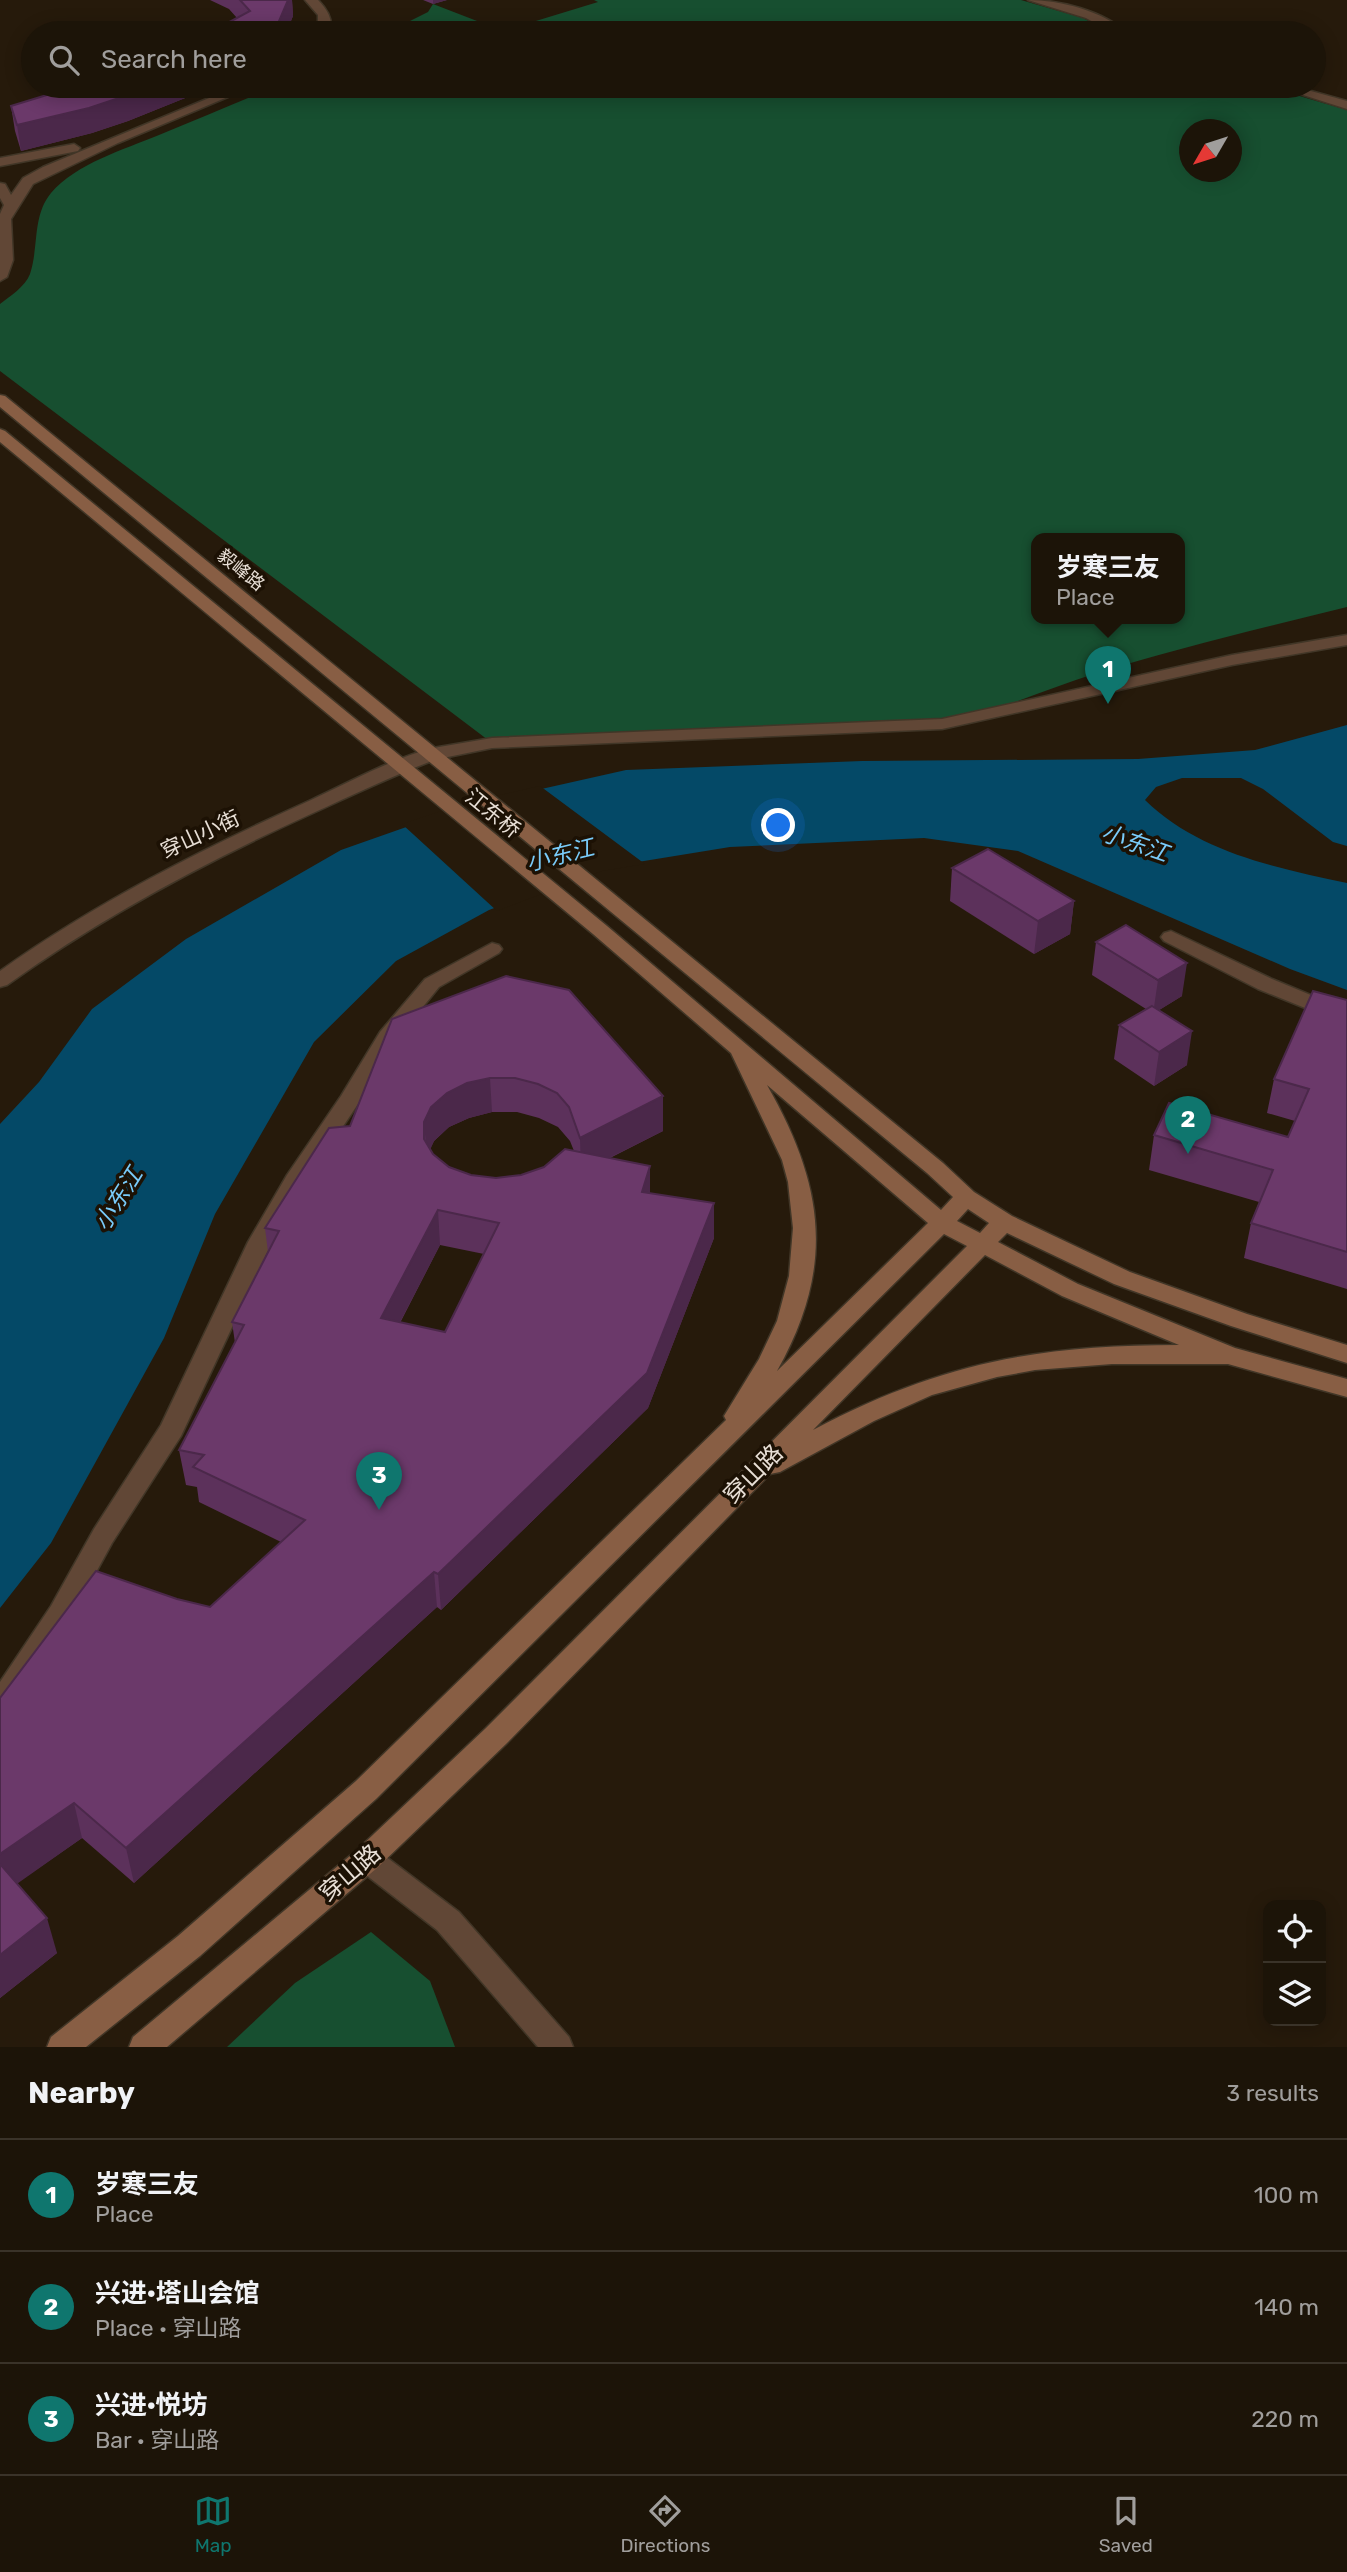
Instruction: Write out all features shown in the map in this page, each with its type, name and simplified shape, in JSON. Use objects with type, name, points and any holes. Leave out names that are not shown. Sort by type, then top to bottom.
[{"type":"main road","name":"毅峰路","points":[[0,399],[455,773]]},
{"type":"main road","points":[[0,434],[401,766]]},
{"type":"main road","name":"江东桥","points":[[401,766],[732,1041]]},
{"type":"main road","name":"江东桥","points":[[455,773],[966,1197]]},
{"type":"main road","points":[[732,1041],[942,1223],[1094,1301],[1228,1355],[1347,1388]]},
{"type":"main road","points":[[721,1442],[780,1343],[795,1305],[802,1272],[805,1219],[800,1183],[785,1139],[732,1041]]},
{"type":"main road","points":[[966,1197],[1004,1222],[1132,1282],[1347,1354]]},
{"type":"main road","name":"穿山路","points":[[62,2047],[189,1947],[366,1790],[966,1197]]},
{"type":"main road","name":"穿山路","points":[[144,2047],[367,1859],[496,1736],[1004,1222]]},
{"type":"main road","points":[[751,1476],[855,1419],[925,1389],[964,1377],[1047,1360],[1111,1354],[1228,1355]]},
{"type":"street","points":[[311,0],[325,16],[326,21]]},
{"type":"street","points":[[1034,0],[1099,21]]},
{"type":"street","points":[[1066,9],[1091,0]]},
{"type":"street","points":[[0,277],[6,260],[4,219],[28,181],[114,140],[218,98]]},
{"type":"street","points":[[1323,98],[1347,105]]},
{"type":"street","points":[[0,162],[114,140]]},
{"type":"street","points":[[0,187],[11,205]]},
{"type":"street","name":"穿山小街","points":[[0,981],[46,946],[158,879],[401,766],[433,754],[492,743],[942,724],[1232,660],[1347,640]]},
{"type":"street","points":[[1171,937],[1265,984],[1347,1018]]},
{"type":"street","points":[[0,1701],[18,1681],[60,1614],[103,1536],[172,1429],[260,1241],[295,1180],[350,1099],[387,1037],[432,983],[492,949]]},
{"type":"street","points":[[367,1859],[448,1921],[558,2047]]},
{"type":"green space","points":[[594,0],[1021,0],[1089,21],[536,21],[598,2]]},
{"type":"green space","points":[[433,4],[477,21],[410,21],[428,12]]},
{"type":"green space","points":[[248,98],[1306,98],[1347,110],[1347,607],[1126,665],[1075,680],[981,714],[942,724],[492,743],[0,371],[0,304],[28,279],[33,264],[38,222],[45,202],[62,183],[87,165]]},
{"type":"green space","points":[[371,1932],[430,1981],[455,2047],[227,2047],[295,1983]]},
{"type":"water","name":"小东江","points":[[1347,725],[1347,846],[1333,842],[1263,789],[1241,778],[1182,778],[1156,787],[1145,800],[1166,818],[1213,845],[1266,864],[1347,883],[1347,990],[1290,969],[1018,851],[924,838],[730,847],[601,868],[489,910],[396,961],[314,1042],[215,1214],[164,1338],[51,1543],[0,1608],[0,1124],[39,1082],[92,1009],[186,939],[341,850],[466,806],[626,770],[862,761],[1138,759],[1255,750]]},
{"type":"pier","points":[[540,786],[645,864],[602,871],[497,911],[402,824],[465,803]]},
{"type":"building","points":[[240,0],[288,0],[279,21],[231,21],[250,11]]},
{"type":"building","points":[[37,98],[119,98],[17,125],[11,106]]},
{"type":"building","points":[[988,849],[1074,901],[1038,921],[952,868]]},
{"type":"building","points":[[1126,925],[1187,963],[1158,980],[1096,942]]},
{"type":"building","points":[[506,976],[569,990],[663,1096],[580,1138],[569,1107],[557,1093],[515,1078],[490,1078],[467,1083],[447,1093],[431,1107],[424,1122],[424,1139],[433,1154],[449,1167],[471,1175],[496,1178],[521,1175],[544,1167],[565,1149],[650,1166],[642,1192],[714,1203],[647,1373],[438,1574],[434,1572],[126,1848],[74,1803],[0,1854],[0,1698],[96,1571],[177,1599],[210,1607],[305,1520],[193,1467],[204,1455],[179,1450],[244,1325],[232,1322],[279,1231],[265,1228],[329,1128],[350,1126],[392,1019]],"holes":[[[438,1210],[499,1223],[445,1332],[381,1318]]]},
{"type":"building","points":[[1313,991],[1347,1000],[1347,1252],[1251,1223],[1273,1170],[1154,1135],[1169,1103],[1288,1137],[1309,1089],[1274,1079]]},
{"type":"building","points":[[1152,1006],[1192,1031],[1159,1052],[1119,1025]]},
{"type":"building","points":[[0,1864],[47,1918],[0,1955]]},
{"type":"place","name":"岁寒三友","points":[[1108,704]]},
{"type":"place","name":"兴进·塔山会馆","points":[[1188,1154]]},
{"type":"place","name":"兴进·悦坊","points":[[379,1510]]}]
